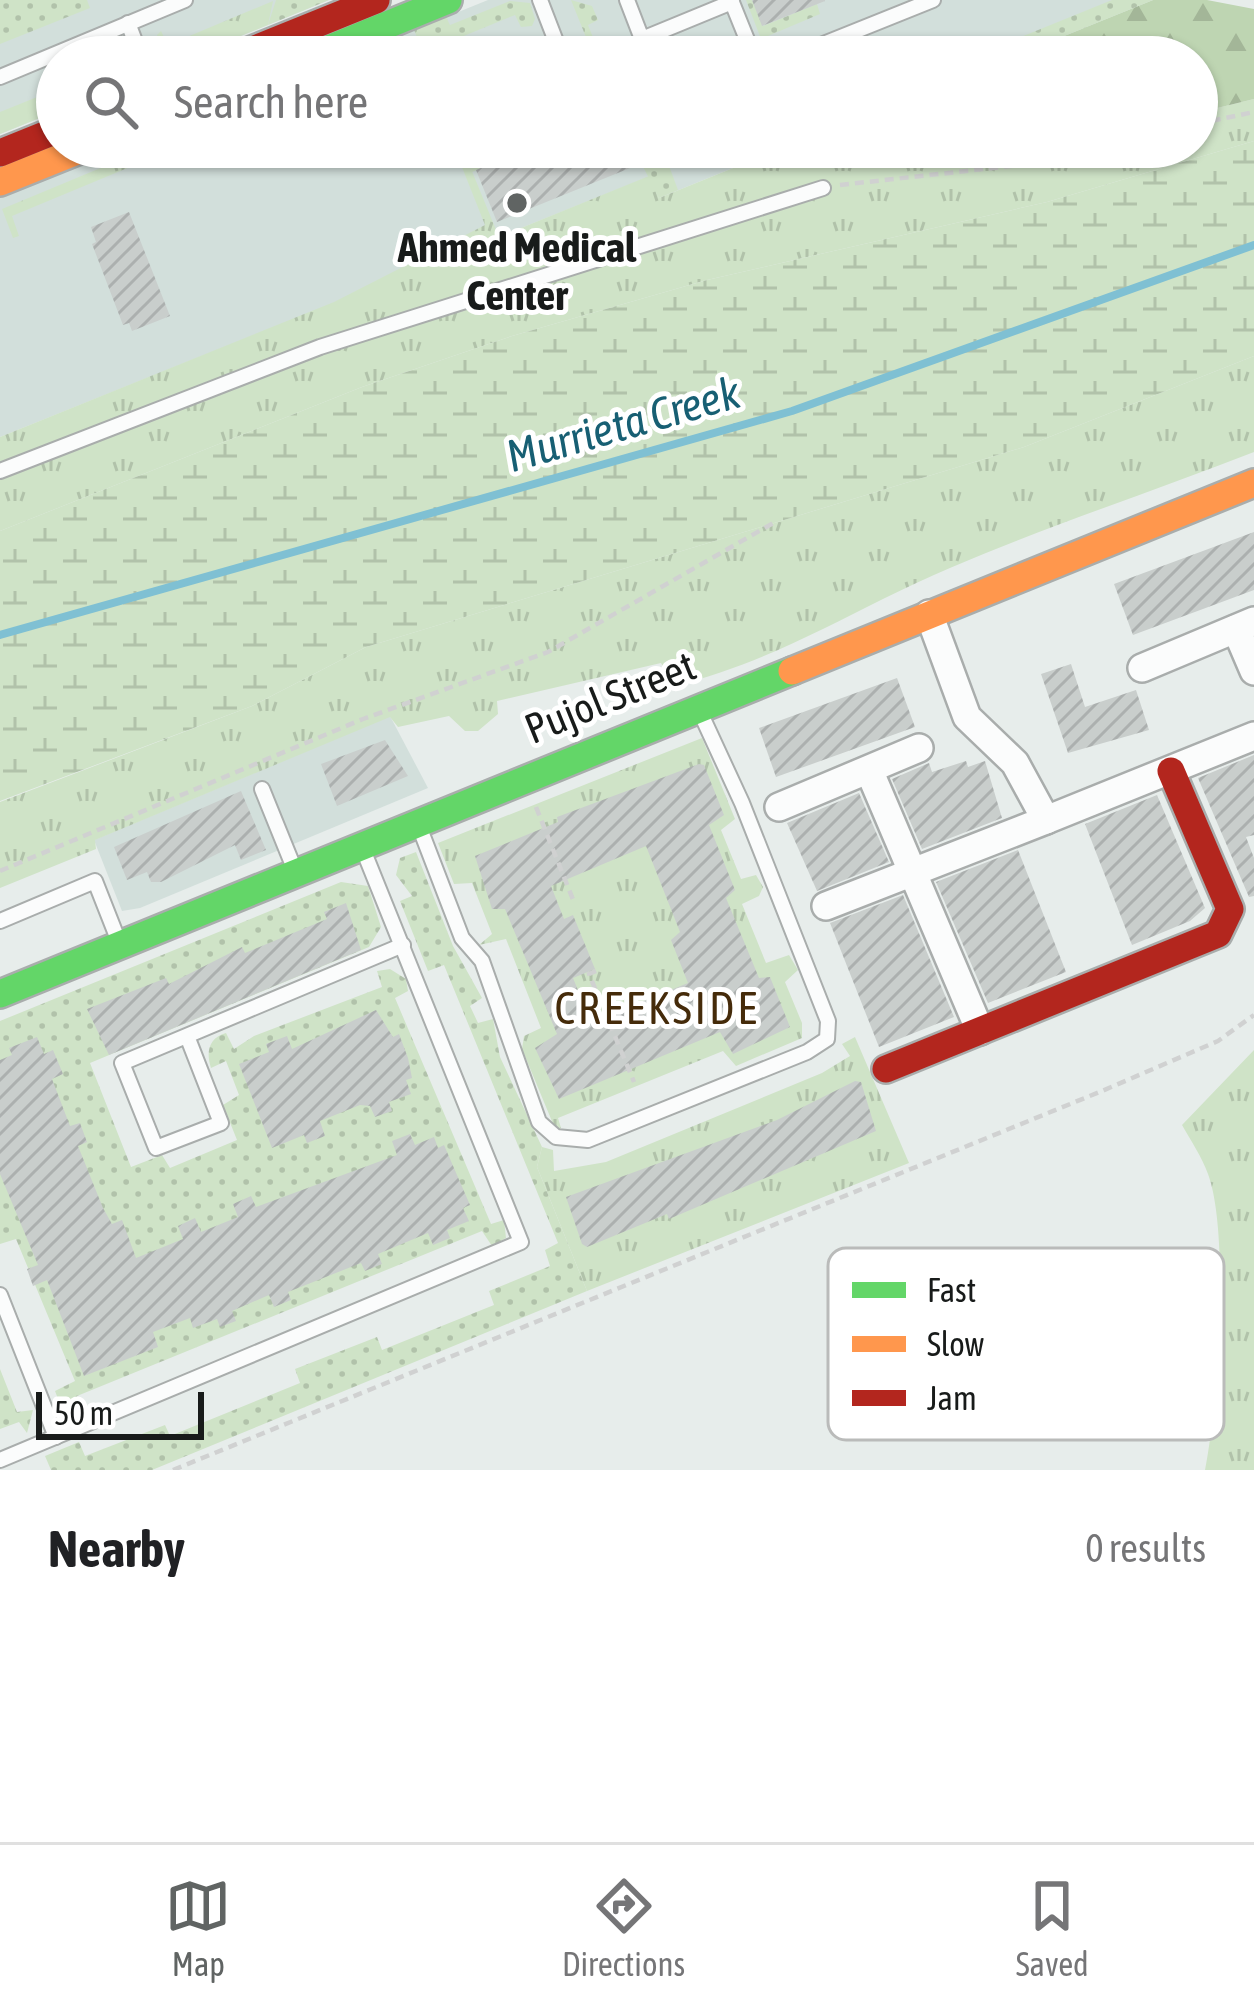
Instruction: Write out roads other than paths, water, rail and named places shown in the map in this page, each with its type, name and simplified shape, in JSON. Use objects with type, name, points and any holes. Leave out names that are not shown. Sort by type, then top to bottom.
[{"type":"street","points":[[349,36],[392,8],[448,0]]},
{"type":"street","points":[[0,153],[36,138]]},
{"type":"street","points":[[0,182],[36,168]]},
{"type":"street","name":"Pujol Street","points":[[0,994],[1254,483]]},
{"type":"street","points":[[928,614],[967,717],[1015,763],[1046,820]]},
{"type":"street","points":[[1142,668],[1245,625],[1254,671]]},
{"type":"street","points":[[826,906],[1254,736]]},
{"type":"street","points":[[779,807],[919,748]]},
{"type":"street","points":[[869,770],[980,1031]]},
{"type":"street","points":[[886,1069],[1218,934],[1230,909],[1172,770]]},
{"type":"lane","points":[[97,36],[185,0]]},
{"type":"lane","points":[[540,0],[554,36]]},
{"type":"lane","points":[[627,0],[641,36]]},
{"type":"lane","points":[[843,36],[933,0]]},
{"type":"lane","points":[[649,36],[732,1],[746,36]]},
{"type":"lane","points":[[128,23],[133,36]]},
{"type":"lane","points":[[0,77],[36,62]]},
{"type":"lane","points":[[0,471],[299,354],[823,188]]},
{"type":"lane","points":[[417,822],[462,938],[482,961],[539,1122],[556,1137],[588,1140],[818,1048],[827,1040],[828,1021],[742,803],[698,707]]},
{"type":"lane","points":[[262,788],[296,874]]},
{"type":"lane","points":[[0,1460],[521,1242],[362,847]]},
{"type":"lane","points":[[0,921],[95,881],[120,945]]},
{"type":"lane","points":[[187,1036],[221,1123],[156,1148],[122,1063],[403,945]]},
{"type":"lane","points":[[0,1295],[56,1437]]},
{"type":"waterway","name":"Murrieta Creek","points":[[0,635],[792,411],[1254,245]]},
{"type":"place","name":"Ahmed Medical Center","points":[[517,203]]},
{"type":"district","name":"CREEKSIDE","points":[[657,1008]]}]
